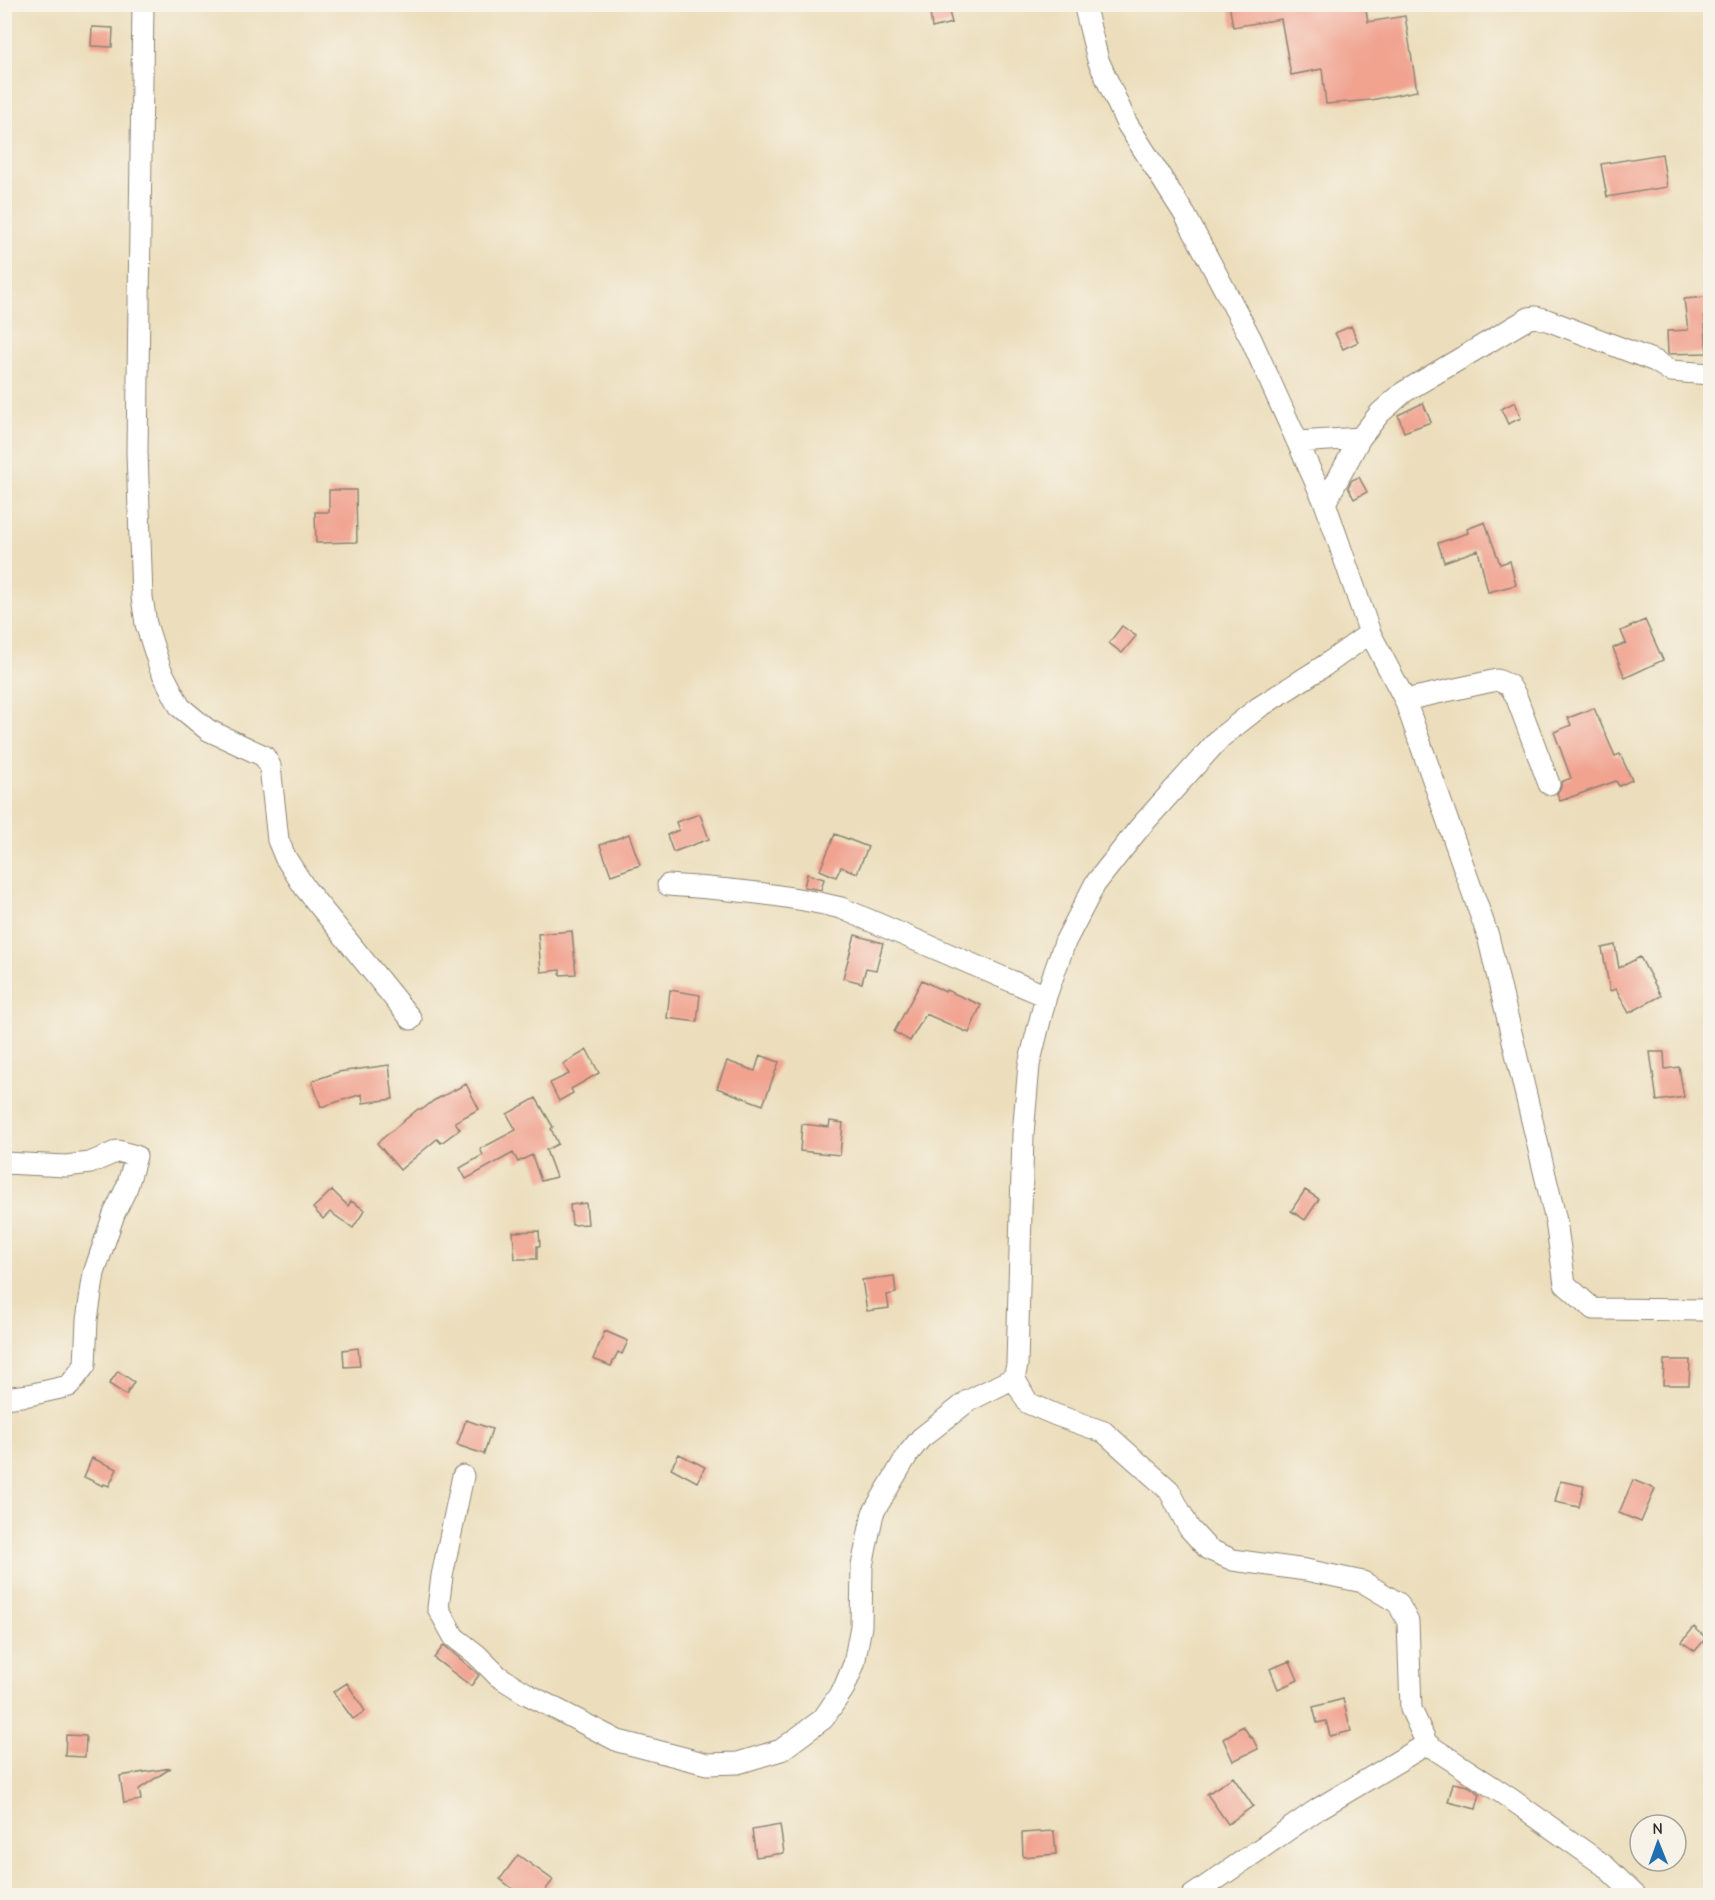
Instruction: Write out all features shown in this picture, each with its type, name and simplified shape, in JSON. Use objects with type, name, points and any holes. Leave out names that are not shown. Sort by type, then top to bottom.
[{"type":"street","points":[[143,4],[137,452],[142,597],[146,624],[160,668],[180,707],[208,730],[264,756],[270,766],[278,840],[285,856],[306,888],[411,1019]]},
{"type":"street","points":[[1084,4],[1098,60],[1126,122],[1185,215],[1251,339],[1325,504],[1370,633],[1405,700],[1488,936],[1556,1221],[1565,1284],[1593,1309],[1710,1310]]},
{"type":"street","points":[[1325,504],[1360,438],[1380,413],[1404,392],[1529,318],[1547,320],[1655,361],[1671,372],[1710,375]]},
{"type":"street","points":[[1298,442],[1360,438]]},
{"type":"street","points":[[1370,633],[1324,666],[1257,708],[1220,738],[1140,827],[1095,884],[1065,942],[1046,996],[1029,1065],[1023,1134],[1017,1365],[1014,1378],[1029,1403],[1104,1432],[1169,1490],[1190,1528],[1208,1549],[1233,1560],[1287,1567],[1363,1582],[1398,1603],[1408,1622],[1411,1709],[1427,1744],[1511,1799],[1605,1866],[1636,1896]]},
{"type":"street","points":[[1405,700],[1497,680],[1509,685],[1516,696],[1549,784]]},
{"type":"street","points":[[668,885],[754,892],[841,908],[1046,996]]},
{"type":"street","points":[[4,1163],[66,1166],[90,1163],[118,1151],[136,1156],[127,1187],[114,1214],[94,1273],[87,1320],[84,1365],[69,1386],[4,1398]]},
{"type":"street","points":[[463,1476],[442,1576],[438,1608],[454,1637],[476,1654],[498,1676],[527,1694],[618,1741],[707,1764],[738,1763],[781,1750],[823,1719],[844,1688],[854,1664],[861,1626],[862,1566],[873,1513],[908,1454],[921,1438],[968,1401],[1014,1378]]},
{"type":"street","points":[[1192,1896],[1318,1809],[1427,1744]]},
{"type":"building","points":[[929,4],[947,4],[952,23],[932,28]]},
{"type":"building","points":[[1229,4],[1365,4],[1368,22],[1405,16],[1417,91],[1371,100],[1326,104],[1322,69],[1291,75],[1281,19],[1233,27]]},
{"type":"building","points":[[92,27],[113,28],[112,47],[91,46]]},
{"type":"building","points":[[1662,154],[1667,187],[1607,197],[1601,164]]},
{"type":"building","points":[[1706,297],[1708,310],[1704,311],[1707,353],[1668,354],[1667,331],[1688,330],[1684,299]]},
{"type":"building","points":[[1351,326],[1358,342],[1343,349],[1335,333]]},
{"type":"building","points":[[1515,402],[1521,418],[1508,424],[1501,409]]},
{"type":"building","points":[[1423,403],[1431,422],[1404,432],[1398,415]]},
{"type":"building","points":[[1359,477],[1367,492],[1354,499],[1348,487],[1352,480]]},
{"type":"building","points":[[329,490],[356,490],[357,542],[316,543],[315,512],[329,512]]},
{"type":"building","points":[[1485,522],[1500,564],[1510,561],[1516,585],[1488,592],[1478,550],[1444,562],[1438,543],[1468,533],[1467,529]]},
{"type":"building","points":[[1645,620],[1663,660],[1625,678],[1613,648],[1626,643],[1621,631]]},
{"type":"building","points":[[1122,626],[1136,636],[1122,653],[1109,643]]},
{"type":"building","points":[[1594,708],[1615,756],[1620,754],[1632,780],[1619,786],[1616,781],[1560,801],[1557,793],[1561,782],[1571,778],[1554,732],[1571,725],[1568,718]]},
{"type":"building","points":[[700,814],[709,839],[673,852],[667,835],[679,830],[676,822]]},
{"type":"building","points":[[629,834],[640,865],[611,875],[600,845]]},
{"type":"building","points":[[835,834],[868,847],[857,873],[841,867],[836,877],[820,870]]},
{"type":"building","points":[[807,874],[824,879],[821,890],[804,887]]},
{"type":"building","points":[[572,931],[576,974],[560,975],[560,970],[541,972],[538,934]]},
{"type":"building","points":[[855,935],[883,943],[876,970],[866,968],[862,983],[843,978]]},
{"type":"building","points":[[1615,945],[1619,968],[1640,957],[1661,996],[1629,1013],[1616,989],[1610,991],[1602,948]]},
{"type":"building","points":[[922,980],[945,992],[946,990],[981,1005],[969,1033],[926,1014],[910,1041],[894,1032]]},
{"type":"building","points":[[670,990],[700,995],[697,1022],[667,1018]]},
{"type":"building","points":[[587,1050],[599,1073],[571,1089],[573,1093],[559,1101],[550,1083],[569,1074],[563,1064]]},
{"type":"building","points":[[1650,1052],[1664,1052],[1665,1069],[1679,1067],[1684,1097],[1657,1101]]},
{"type":"building","points":[[760,1055],[779,1062],[763,1105],[717,1088],[727,1061],[755,1071]]},
{"type":"building","points":[[389,1065],[393,1099],[363,1103],[362,1094],[321,1107],[312,1081],[338,1072]]},
{"type":"building","points":[[466,1084],[479,1109],[455,1122],[460,1129],[441,1143],[437,1139],[400,1170],[377,1143],[418,1109],[423,1109],[433,1101]]},
{"type":"building","points":[[536,1098],[553,1127],[551,1129],[558,1144],[546,1150],[556,1177],[541,1181],[532,1155],[518,1162],[513,1153],[466,1179],[460,1168],[483,1155],[480,1149],[516,1130],[507,1114]]},
{"type":"building","points":[[830,1121],[843,1123],[840,1155],[800,1151],[802,1124],[829,1127]]},
{"type":"building","points":[[332,1190],[348,1206],[351,1201],[365,1210],[353,1228],[330,1212],[323,1219],[313,1208]]},
{"type":"building","points":[[1305,1190],[1319,1199],[1305,1220],[1291,1211]]},
{"type":"building","points":[[586,1203],[588,1224],[572,1225],[570,1205]]},
{"type":"building","points":[[539,1231],[540,1246],[537,1246],[537,1259],[515,1259],[513,1232]]},
{"type":"building","points":[[894,1276],[896,1293],[887,1295],[889,1308],[867,1311],[862,1280]]},
{"type":"building","points":[[605,1331],[628,1341],[622,1354],[618,1352],[611,1366],[593,1359]]},
{"type":"building","points":[[358,1348],[360,1366],[344,1367],[343,1350]]},
{"type":"building","points":[[1664,1360],[1690,1360],[1689,1385],[1663,1385]]},
{"type":"building","points":[[118,1371],[134,1382],[126,1395],[109,1384]]},
{"type":"building","points":[[466,1420],[492,1429],[484,1454],[457,1445]]},
{"type":"building","points":[[679,1454],[705,1467],[697,1482],[671,1468]]},
{"type":"building","points":[[92,1458],[117,1469],[109,1486],[104,1484],[103,1486],[84,1477]]},
{"type":"building","points":[[1633,1480],[1655,1489],[1641,1522],[1619,1513]]},
{"type":"building","points":[[1560,1481],[1584,1486],[1579,1507],[1555,1502]]},
{"type":"building","points":[[1694,1627],[1706,1638],[1695,1651],[1682,1642]]},
{"type":"building","points":[[444,1645],[479,1675],[471,1686],[434,1658]]},
{"type":"building","points":[[1290,1661],[1298,1680],[1278,1689],[1270,1669]]},
{"type":"building","points":[[347,1683],[365,1711],[353,1719],[333,1692]]},
{"type":"building","points":[[1343,1699],[1351,1731],[1330,1736],[1326,1721],[1317,1723],[1313,1707]]},
{"type":"building","points":[[1243,1726],[1258,1749],[1233,1761],[1223,1739]]},
{"type":"building","points":[[66,1735],[86,1736],[85,1757],[65,1756]]},
{"type":"building","points":[[171,1768],[139,1789],[141,1800],[124,1803],[120,1776]]},
{"type":"building","points":[[1233,1777],[1253,1806],[1228,1824],[1207,1794]]},
{"type":"building","points":[[1453,1783],[1468,1786],[1480,1794],[1476,1809],[1448,1802]]},
{"type":"building","points":[[780,1825],[784,1853],[756,1857],[752,1830]]},
{"type":"building","points":[[1054,1831],[1056,1854],[1023,1857],[1022,1833]]},
{"type":"building","points":[[518,1855],[553,1880],[541,1896],[522,1896],[500,1879]]}]
